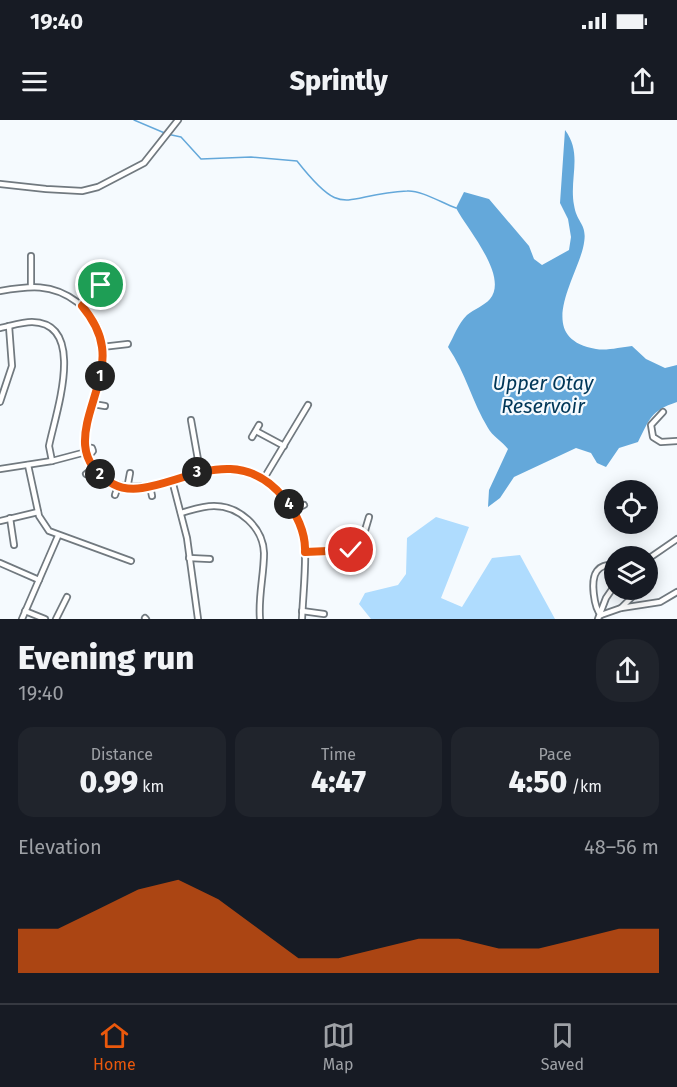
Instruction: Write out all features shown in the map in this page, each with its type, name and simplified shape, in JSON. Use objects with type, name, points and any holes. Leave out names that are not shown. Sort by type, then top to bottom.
[{"type":"street","points":[[0,184],[82,190],[98,187],[144,164],[178,120]]},
{"type":"street","points":[[31,285],[32,256]]},
{"type":"street","points":[[0,291],[31,285],[60,290],[82,306],[96,328],[102,347],[102,368],[85,432],[86,452],[94,468],[118,486],[127,489],[150,486],[200,471],[233,470],[263,480],[281,494],[294,510],[305,544],[302,619]]},
{"type":"street","points":[[82,306],[101,285]]},
{"type":"street","points":[[0,328],[29,322],[44,324],[57,333],[64,348],[66,360],[49,446],[52,460]]},
{"type":"street","points":[[0,402],[12,366],[9,326]]},
{"type":"street","points":[[102,347],[128,344]]},
{"type":"street","points":[[93,404],[105,406]]},
{"type":"street","points":[[263,480],[308,405]]},
{"type":"street","points":[[663,412],[651,425],[653,437],[661,442],[677,441]]},
{"type":"street","points":[[191,420],[200,471]]},
{"type":"street","points":[[252,437],[260,425]]},
{"type":"street","points":[[256,431],[284,447]]},
{"type":"street","points":[[0,469],[86,452]]},
{"type":"street","points":[[28,465],[38,512],[47,529],[58,536],[131,561]]},
{"type":"street","points":[[86,474],[94,468]]},
{"type":"street","points":[[127,489],[130,473]]},
{"type":"street","points":[[172,480],[181,513],[198,619]]},
{"type":"street","points":[[115,495],[118,486]]},
{"type":"street","points":[[150,486],[152,496]]},
{"type":"street","points":[[294,510],[304,505]]},
{"type":"street","points":[[181,513],[205,506],[220,506],[239,513],[254,526],[261,539],[264,553],[260,619]]},
{"type":"street","points":[[0,521],[38,512]]},
{"type":"street","points":[[305,552],[351,550],[361,544],[369,517]]},
{"type":"street","points":[[10,518],[14,545]]},
{"type":"street","points":[[22,619],[58,536]]},
{"type":"street","points":[[658,552],[677,540]]},
{"type":"street","points":[[189,558],[210,560]]},
{"type":"street","points":[[0,563],[39,580]]},
{"type":"street","points":[[600,617],[596,607],[594,577],[604,567]]},
{"type":"street","points":[[600,617],[621,608],[660,602],[677,592]]},
{"type":"street","points":[[56,619],[67,597]]},
{"type":"street","points":[[600,617],[605,600]]},
{"type":"street","points":[[621,608],[629,600]]},
{"type":"street","points":[[26,611],[45,619]]},
{"type":"street","points":[[302,611],[324,614]]},
{"type":"shaded area","points":[[436,517],[469,527],[441,598],[462,607],[492,558],[520,555],[555,619],[371,619],[359,604],[365,593],[398,585],[406,574],[407,538]]},
{"type":"water","name":"Upper Otay Reservoir","points":[[565,130],[573,148],[575,212],[585,234],[583,248],[563,307],[563,321],[567,334],[578,343],[596,349],[632,346],[646,359],[665,368],[677,365],[677,402],[656,413],[648,422],[638,442],[619,448],[606,467],[597,463],[591,453],[576,448],[514,477],[500,498],[488,507],[489,490],[508,449],[488,428],[460,367],[448,347],[464,319],[490,299],[494,289],[494,278],[484,253],[456,208],[464,192],[489,199],[529,246],[534,259],[542,265],[569,250],[571,237],[568,219],[560,203]]},
{"type":"waterway","points":[[134,120],[167,134],[181,137],[201,159],[251,157],[297,161],[325,192],[336,198],[346,200],[413,191],[456,208]]},
{"type":"route","points":[[101,285],[82,306],[96,328],[102,347],[102,368],[85,432],[86,452],[94,468],[103,477],[127,489],[140,488],[208,469],[233,470],[249,474],[263,480],[281,494],[293,509],[305,544],[305,552],[351,550]]}]
